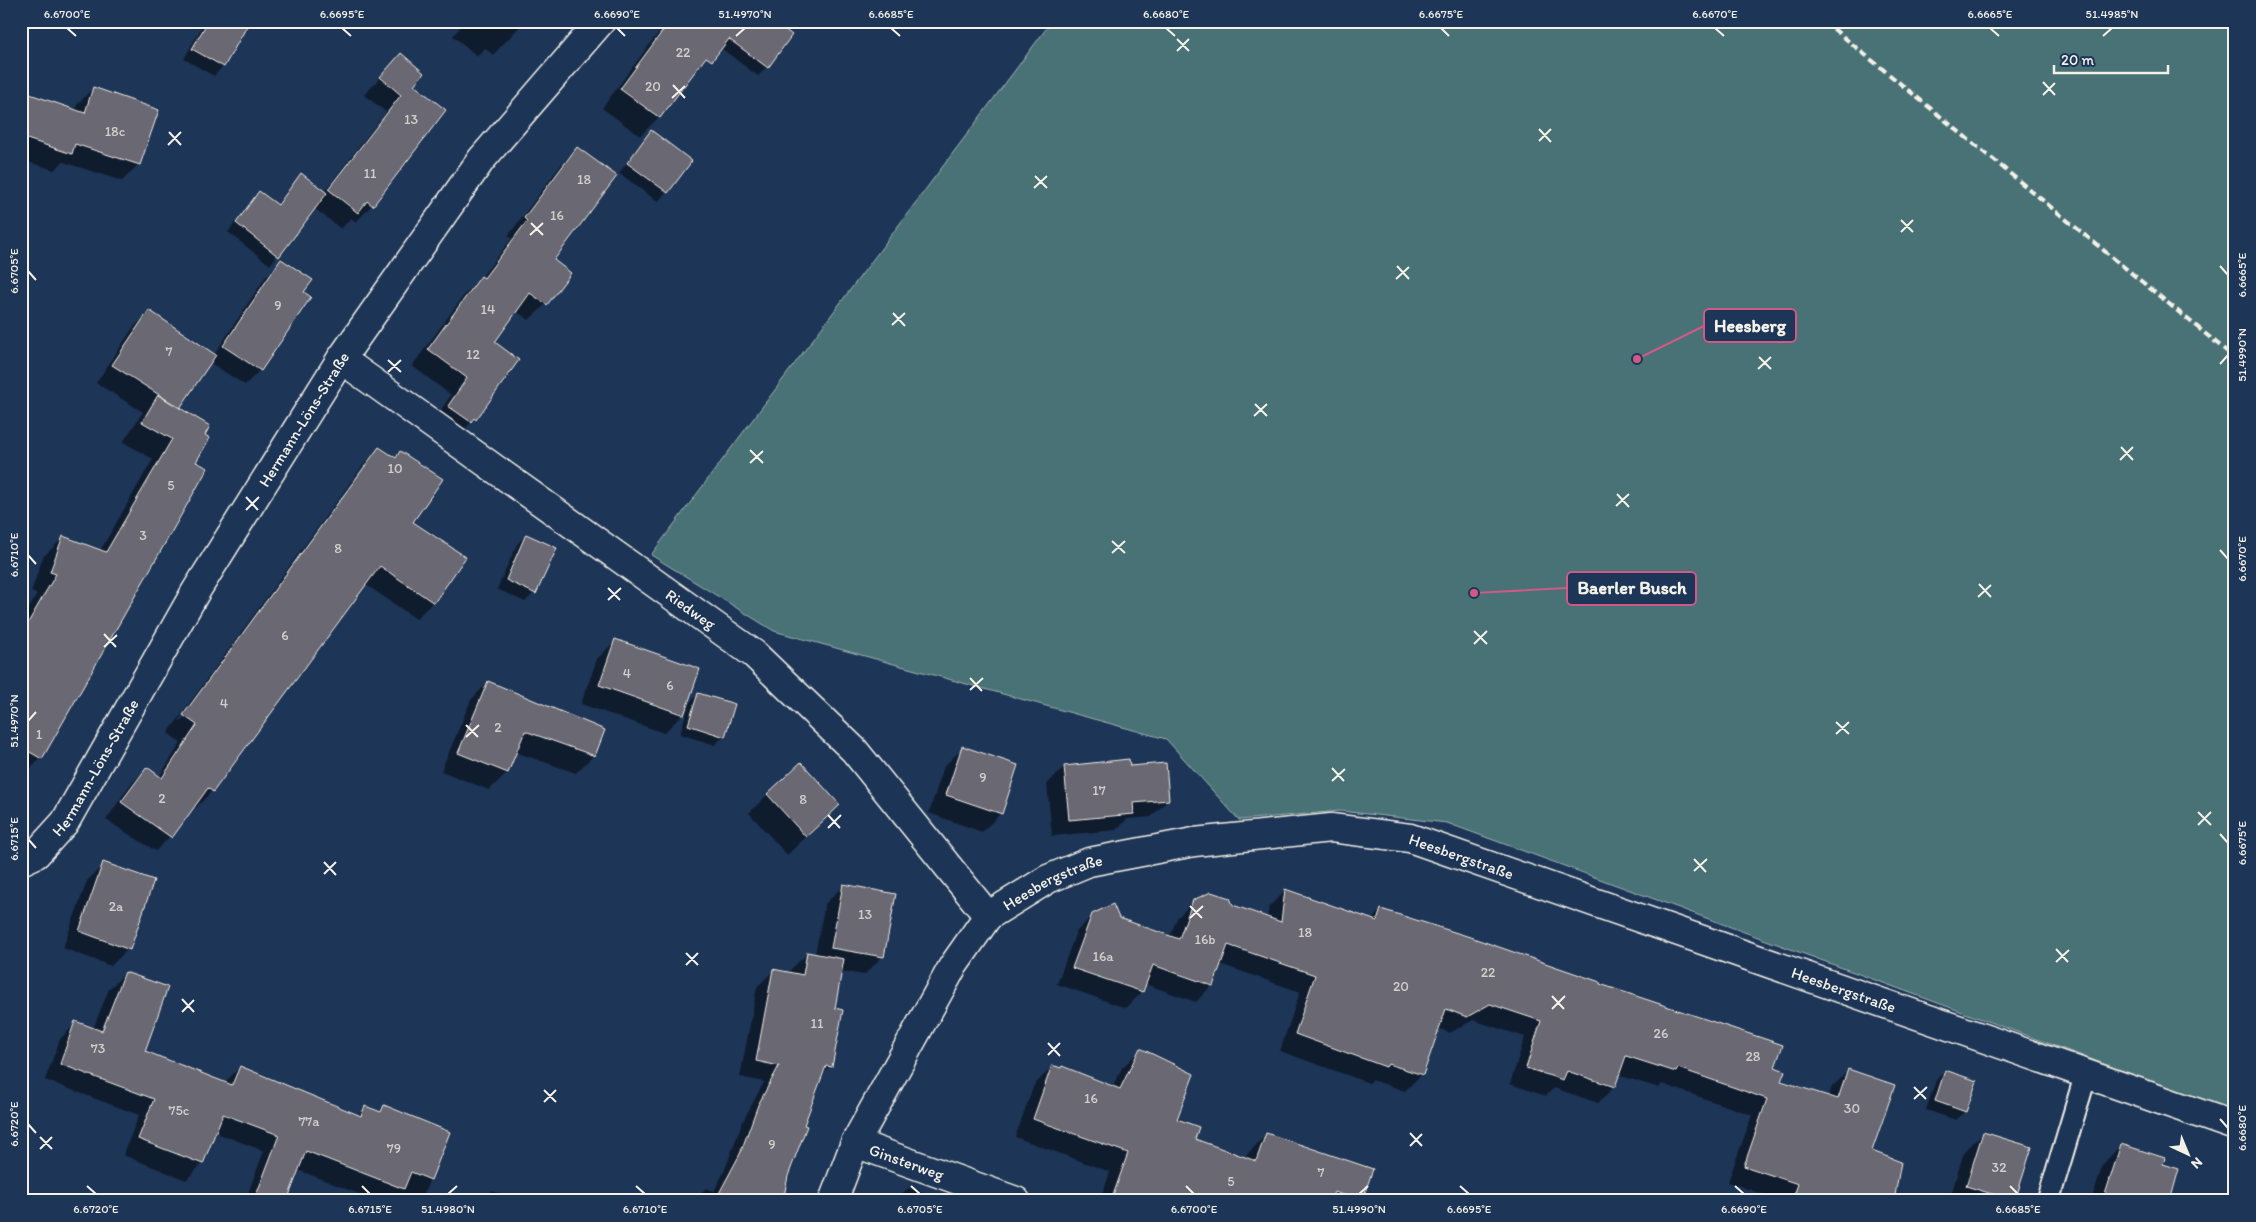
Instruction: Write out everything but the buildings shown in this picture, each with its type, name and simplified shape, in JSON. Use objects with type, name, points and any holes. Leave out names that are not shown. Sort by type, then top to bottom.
[{"type":"street","name":"Hermann-Löns-Straße","points":[[21,861],[36,854],[65,822],[196,591],[341,359],[481,160],[601,21]]},
{"type":"street","name":"Riedweg","points":[[341,359],[754,654],[854,750],[988,916]]},
{"type":"street","name":"Heesbergstraße","points":[[833,1201],[855,1143],[953,966],[988,916],[1048,879],[1089,862],[1175,846],[1331,828],[1410,838],[2235,1126]]},
{"type":"street","name":"Ginsterweg","points":[[855,1143],[1016,1201]]},
{"type":"lane","points":[[2048,1201],[2086,1074]]},
{"type":"green space","points":[[1052,21],[2235,21],[2235,1112],[1447,823],[1340,811],[1239,820],[1166,739],[774,631],[651,555]]},
{"type":"railway","points":[[1824,21],[2235,358]]},
{"type":"place","name":"Heesberg","points":[[1637,359]]},
{"type":"place","name":"Baerler Busch","points":[[1474,593]]}]
